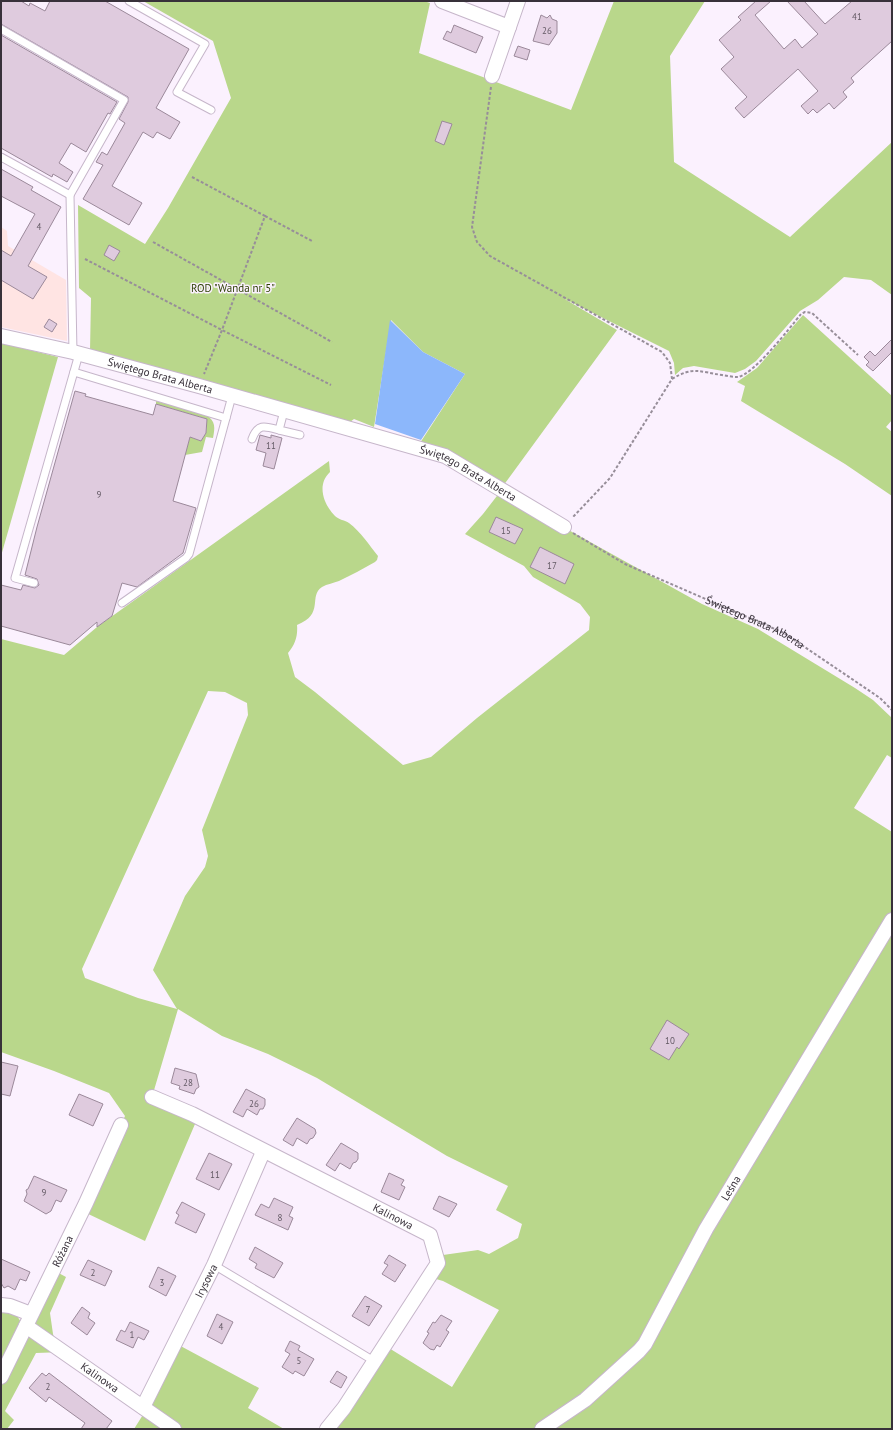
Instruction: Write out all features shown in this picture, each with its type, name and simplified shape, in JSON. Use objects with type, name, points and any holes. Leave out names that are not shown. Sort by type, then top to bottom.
[{"type":"street","points":[[442,1],[509,27]]},
{"type":"street","points":[[492,76],[518,1]]},
{"type":"street","name":"Świętego Brata Alberta","points":[[1,336],[76,353],[199,386],[445,456],[564,527]]},
{"type":"street","name":"Leśna","points":[[542,1429],[585,1400],[645,1344],[706,1229],[892,920]]},
{"type":"street","name":"Kalinowa","points":[[152,1097],[192,1114],[263,1152],[430,1235],[438,1263],[344,1408],[327,1429]]},
{"type":"street","name":"Różana","points":[[1,1377],[86,1203],[121,1124]]},
{"type":"street","name":"Irysowa","points":[[143,1407],[214,1265],[263,1152]]},
{"type":"street","name":"Kalinowa","points":[[1,1305],[10,1306],[174,1429]]},
{"type":"lane","points":[[129,1],[205,44],[178,92],[211,110]]},
{"type":"lane","points":[[1,29],[124,100],[70,195],[76,353],[74,372],[15,578],[34,583]]},
{"type":"lane","points":[[1,156],[70,195]]},
{"type":"lane","points":[[74,372],[226,418]]},
{"type":"lane","points":[[122,603],[186,558],[189,554],[232,396]]},
{"type":"lane","points":[[279,430],[284,411]]},
{"type":"lane","points":[[252,439],[256,431],[266,426],[300,435]]},
{"type":"lane","points":[[214,1265],[374,1361]]},
{"type":"path","points":[[492,76],[472,227],[477,242],[490,256],[662,352],[670,363],[672,379]]},
{"type":"path","points":[[192,177],[312,242]]},
{"type":"path","points":[[199,386],[238,289],[265,216]]},
{"type":"path","points":[[153,242],[332,342]]},
{"type":"path","points":[[85,259],[331,385]]},
{"type":"path","points":[[564,527],[610,478],[672,379],[690,370],[731,376],[742,376],[760,361],[801,314],[805,312],[812,313],[858,355]]},
{"type":"path","name":"Świętego Brata Alberta","points":[[564,527],[625,564],[784,633],[880,698],[892,710]]},
{"type":"shaded area","points":[[1,227],[7,231],[8,246],[66,280],[67,341],[1,327]]},
{"type":"green space","name":"ROD \"Wanda nr 5\"","points":[[143,1],[424,1],[430,3],[419,53],[571,110],[614,1],[705,1],[670,56],[674,162],[790,237],[892,142],[892,295],[871,280],[844,277],[818,300],[800,311],[756,361],[745,369],[735,373],[694,366],[683,368],[675,375],[674,363],[669,351],[563,298],[617,330],[503,486],[420,443],[465,374],[423,352],[391,320],[374,427],[354,419],[350,422],[90,351],[91,298],[79,288],[78,205],[145,244],[168,208],[231,98],[213,41]]},
{"type":"green space","points":[[803,315],[892,396],[892,420],[886,427],[892,432],[892,496],[845,464],[741,401],[745,386],[737,382],[757,368]]},
{"type":"green space","points":[[1,343],[58,357],[1,556]]},
{"type":"green space","points":[[156,401],[206,415],[212,420],[214,428],[213,438],[206,437],[202,452],[185,455],[190,437],[201,441],[206,433],[207,419],[156,404]]},
{"type":"green space","points":[[329,461],[330,472],[323,483],[323,495],[325,501],[337,517],[349,523],[357,530],[378,556],[375,562],[362,570],[339,581],[324,586],[318,591],[314,611],[306,621],[297,625],[296,640],[288,653],[295,677],[403,765],[431,757],[477,718],[589,630],[590,617],[580,604],[533,577],[524,566],[465,534],[500,492],[702,604],[758,629],[855,688],[873,700],[892,718],[892,758],[887,755],[854,808],[892,832],[892,1429],[325,1429],[384,1345],[452,1387],[499,1310],[443,1281],[429,1277],[436,1256],[478,1250],[489,1254],[518,1238],[522,1224],[496,1210],[508,1186],[447,1156],[317,1078],[268,1054],[222,1036],[178,1009],[152,1097],[198,1117],[145,1241],[82,1211],[125,1116],[109,1093],[1,1052],[1,639],[64,655],[97,627]],"holes":[[[208,691],[225,692],[247,703],[248,715],[202,830],[208,856],[205,867],[185,896],[153,970],[177,1009],[138,998],[85,978],[82,969]]]},
{"type":"green space","points":[[53,1270],[66,1277],[50,1313],[57,1348],[64,1352],[36,1353],[5,1411],[14,1420],[7,1429],[1,1429],[1,1377]]},
{"type":"green space","points":[[1,1308],[16,1314],[22,1324],[1,1369]]},
{"type":"green space","points":[[175,1343],[259,1388],[248,1408],[284,1429],[134,1429],[146,1410]]},
{"type":"water","points":[[390,320],[423,352],[465,374],[421,440],[375,424]]},
{"type":"building","points":[[1,1],[21,1],[29,6],[30,3],[45,11],[50,1],[105,1],[189,49],[156,108],[180,122],[170,139],[157,132],[153,138],[143,132],[112,186],[142,203],[129,225],[83,199],[103,165],[96,162],[102,152],[107,155],[125,123],[119,119],[128,102],[128,97],[1,24]]},
{"type":"building","points":[[756,1],[771,1],[755,15],[784,49],[795,39],[802,48],[818,34],[787,1],[804,1],[825,24],[852,1],[892,1],[892,41],[851,78],[854,82],[843,92],[847,97],[834,109],[829,103],[817,113],[813,109],[808,114],[801,106],[818,91],[798,69],[744,118],[735,108],[747,97],[721,69],[734,57],[719,40],[741,20],[738,17]]},
{"type":"building","points":[[541,15],[547,18],[550,15],[552,19],[557,21],[557,33],[549,45],[533,41]]},
{"type":"building","points":[[454,25],[483,37],[476,53],[443,39],[447,31],[451,33]]},
{"type":"building","points":[[1,35],[117,102],[110,114],[108,113],[86,152],[71,143],[59,163],[73,172],[67,182],[53,174],[52,177],[1,148]]},
{"type":"building","points":[[518,46],[530,50],[527,60],[514,56]]},
{"type":"building","points":[[442,121],[452,124],[444,145],[435,141]]},
{"type":"building","points":[[1,169],[33,187],[31,190],[61,207],[28,266],[47,277],[33,299],[1,280],[1,250],[11,256],[35,214],[1,196]]},
{"type":"building","points":[[109,245],[120,251],[114,261],[104,255]]},
{"type":"building","points":[[49,319],[57,324],[52,332],[44,327]]},
{"type":"building","points":[[892,339],[892,352],[873,371],[866,365],[869,362],[864,357],[870,351],[875,356]]},
{"type":"building","points":[[75,391],[86,394],[85,396],[153,415],[156,404],[207,419],[206,433],[201,441],[190,437],[173,501],[196,508],[183,553],[137,587],[122,583],[112,616],[97,627],[97,622],[70,645],[1,626],[1,585],[21,590],[23,585],[35,588],[39,585],[37,579],[25,575]]},
{"type":"building","points":[[260,435],[271,438],[271,435],[282,438],[274,469],[263,466],[266,453],[256,450]]},
{"type":"building","points":[[496,517],[523,529],[515,544],[489,532]]},
{"type":"building","points":[[540,547],[574,564],[565,584],[530,567]]},
{"type":"building","points":[[667,1020],[689,1034],[679,1049],[677,1047],[669,1060],[650,1049]]},
{"type":"building","points":[[1,1062],[18,1066],[10,1096],[1,1094]]},
{"type":"building","points":[[175,1068],[196,1074],[199,1087],[196,1089],[194,1094],[179,1089],[180,1086],[171,1083]]},
{"type":"building","points":[[246,1089],[265,1099],[263,1109],[260,1109],[257,1115],[247,1109],[243,1117],[233,1112]]},
{"type":"building","points":[[79,1094],[103,1104],[93,1126],[69,1115]]},
{"type":"building","points":[[297,1118],[315,1129],[316,1133],[307,1144],[297,1138],[293,1146],[283,1140]]},
{"type":"building","points":[[341,1143],[358,1153],[358,1159],[353,1163],[350,1169],[340,1163],[335,1171],[326,1165]]},
{"type":"building","points":[[209,1153],[232,1164],[219,1190],[196,1179]]},
{"type":"building","points":[[389,1173],[404,1180],[401,1185],[405,1187],[399,1200],[381,1192]]},
{"type":"building","points":[[34,1176],[67,1190],[61,1202],[56,1200],[51,1211],[46,1214],[24,1201],[27,1194],[26,1190],[28,1189]]},
{"type":"building","points":[[439,1196],[457,1204],[449,1217],[433,1209]]},
{"type":"building","points":[[274,1198],[293,1207],[289,1216],[293,1218],[288,1230],[255,1215],[261,1204],[269,1208]]},
{"type":"building","points":[[182,1202],[205,1214],[196,1233],[175,1223],[179,1215],[176,1213]]},
{"type":"building","points":[[255,1247],[283,1263],[274,1278],[255,1268],[257,1264],[249,1259]]},
{"type":"building","points":[[389,1255],[406,1265],[395,1282],[382,1274],[388,1265],[384,1263]]},
{"type":"building","points":[[1,1259],[30,1272],[26,1281],[20,1279],[15,1290],[8,1286],[4,1288],[1,1283]]},
{"type":"building","points":[[88,1260],[112,1271],[105,1286],[80,1275]]},
{"type":"building","points":[[158,1267],[176,1276],[166,1296],[149,1287]]},
{"type":"building","points":[[365,1296],[382,1306],[369,1326],[352,1316]]},
{"type":"building","points":[[82,1307],[90,1313],[88,1318],[95,1323],[87,1335],[71,1323]]},
{"type":"building","points":[[217,1314],[233,1322],[222,1344],[207,1336]]},
{"type":"building","points":[[441,1315],[452,1321],[446,1330],[449,1332],[440,1347],[437,1345],[434,1350],[430,1349],[423,1343],[433,1322],[435,1323]]},
{"type":"building","points":[[130,1322],[149,1331],[144,1340],[138,1337],[133,1348],[116,1340],[121,1330],[125,1332]]},
{"type":"building","points":[[290,1341],[300,1346],[298,1350],[314,1359],[304,1376],[295,1371],[293,1374],[282,1367],[290,1354],[285,1351]]},
{"type":"building","points":[[337,1371],[347,1377],[341,1388],[330,1382]]},
{"type":"building","points":[[42,1373],[46,1376],[49,1373],[112,1421],[106,1429],[81,1429],[85,1423],[49,1397],[46,1402],[29,1388]]}]
